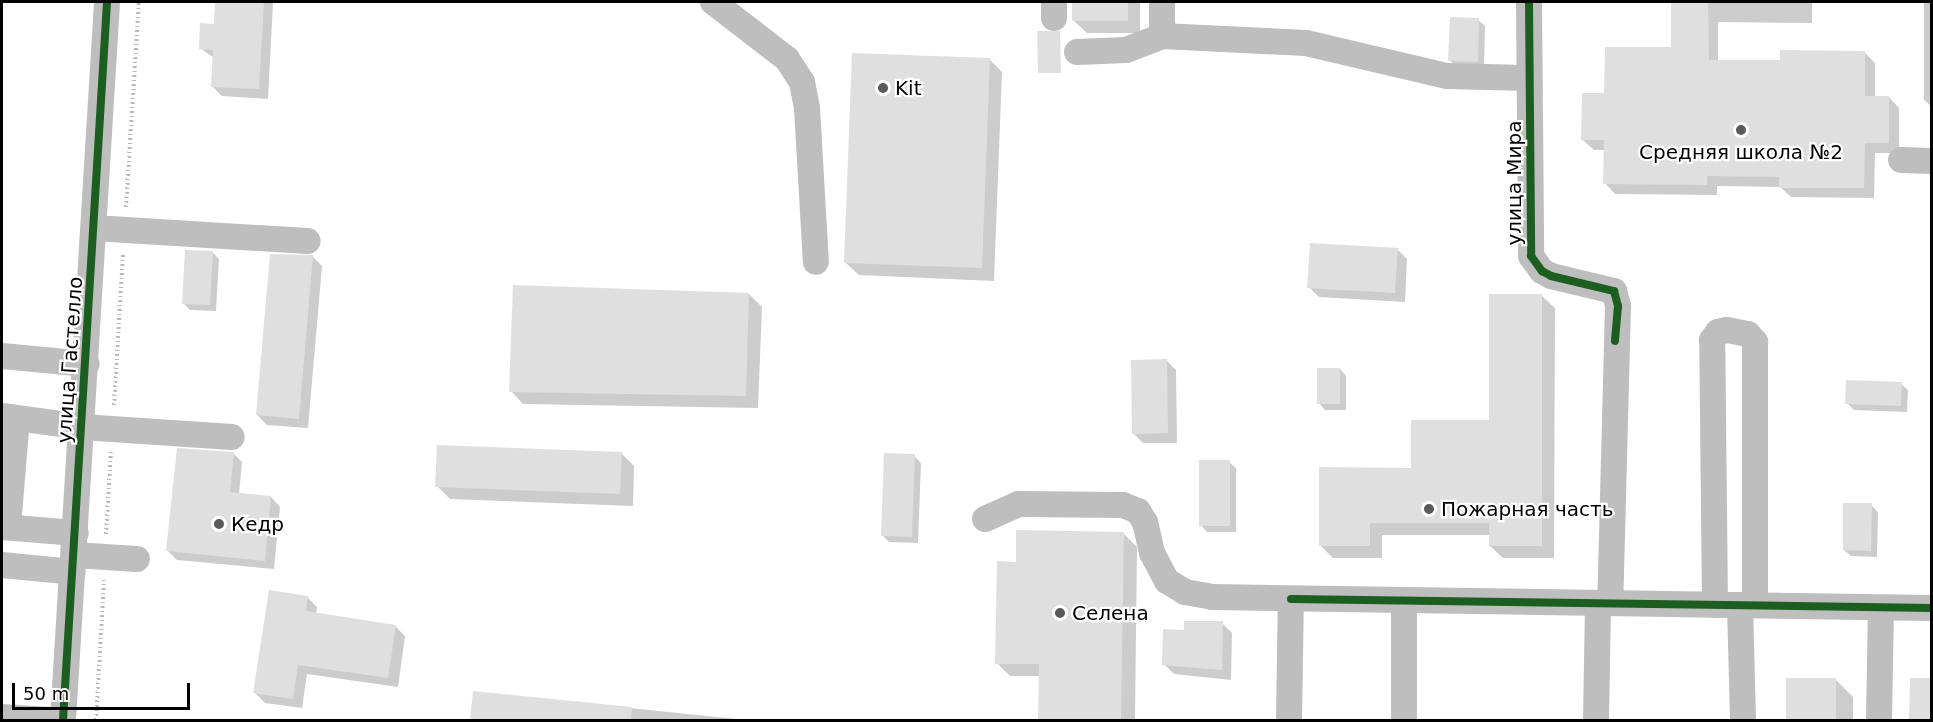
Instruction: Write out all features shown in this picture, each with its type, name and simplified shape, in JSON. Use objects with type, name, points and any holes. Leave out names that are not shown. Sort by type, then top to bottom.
[{"type":"street","name":"улица Гастелло","points":[[63,720],[87,364],[107,2]]},
{"type":"street","points":[[713,2],[787,59],[802,82],[807,108],[816,262]]},
{"type":"street","points":[[1162,2],[1162,36]]},
{"type":"street","name":"улица Мира","points":[[1529,2],[1531,256],[1542,271],[1551,276],[1614,291],[1617,306],[1604,603]]},
{"type":"street","points":[[1077,52],[1119,51],[1162,36],[1306,43],[1448,76],[1529,78]]},
{"type":"street","points":[[1901,160],[1932,160]]},
{"type":"street","points":[[94,228],[308,241]]},
{"type":"street","points":[[1736,605],[1755,342],[1748,334],[1727,330],[1718,332],[1712,340],[1736,605],[1743,720]]},
{"type":"street","points":[[2,356],[87,364]]},
{"type":"street","points":[[137,559],[74,553],[5,527],[9,417],[82,427],[232,437]]},
{"type":"street","points":[[985,519],[1018,504],[1123,505],[1138,511],[1145,522],[1152,553],[1167,581],[1185,592],[1212,597],[1932,608]]},
{"type":"street","points":[[2,565],[74,553]]},
{"type":"street","points":[[1289,720],[1291,599]]},
{"type":"street","points":[[1404,601],[1404,720]]},
{"type":"street","points":[[1596,720],[1604,603]]},
{"type":"street","points":[[1879,720],[1881,608]]},
{"type":"street","points":[[2,717],[52,720]]},
{"type":"path","points":[[96,720],[139,2]]},
{"type":"building","points":[[215,2],[264,2],[259,89],[211,87],[213,50],[199,49],[200,23],[214,24]]},
{"type":"building","points":[[1072,2],[1128,2],[1128,21],[1072,21]]},
{"type":"building","points":[[1671,2],[1708,2],[1709,60],[1780,60],[1780,50],[1865,51],[1865,96],[1889,96],[1889,143],[1865,143],[1864,188],[1779,188],[1779,177],[1707,176],[1707,185],[1603,184],[1604,140],[1581,140],[1582,93],[1604,93],[1605,47],[1671,47]]},
{"type":"building","points":[[1450,17],[1479,18],[1478,62],[1448,61]]},
{"type":"building","points":[[1037,31],[1060,31],[1061,73],[1038,73]]},
{"type":"building","points":[[852,53],[990,58],[982,268],[844,263]]},
{"type":"building","points":[[1310,243],[1398,248],[1395,293],[1307,288]]},
{"type":"building","points":[[185,250],[213,251],[210,305],[182,304]]},
{"type":"building","points":[[270,254],[313,255],[299,419],[256,415]]},
{"type":"building","points":[[513,285],[749,293],[746,396],[509,392]]},
{"type":"building","points":[[1489,294],[1542,294],[1542,546],[1489,546],[1489,523],[1370,523],[1370,546],[1319,546],[1319,467],[1411,468],[1411,420],[1489,420]]},
{"type":"building","points":[[1167,359],[1168,433],[1132,434],[1131,360]]},
{"type":"building","points":[[1317,368],[1340,368],[1340,404],[1317,404]]},
{"type":"building","points":[[1846,380],[1902,382],[1901,406],[1845,404]]},
{"type":"building","points":[[437,445],[622,452],[620,494],[435,487]]},
{"type":"building","name":"Кедр","points":[[177,448],[234,452],[230,492],[271,496],[265,561],[166,551]]},
{"type":"building","points":[[884,453],[915,454],[912,537],[881,536]]},
{"type":"building","points":[[1199,460],[1230,460],[1230,526],[1199,526]]},
{"type":"building","points":[[1843,503],[1872,503],[1871,551],[1843,550]]},
{"type":"building","name":"Селена","points":[[1016,530],[1124,532],[1121,720],[1038,720],[1039,664],[995,664],[997,561],[1016,562]]},
{"type":"building","points":[[269,590],[308,596],[306,611],[396,625],[388,678],[298,665],[293,699],[253,693]]},
{"type":"building","name":"Селена","points":[[1184,621],[1223,621],[1222,670],[1162,665],[1163,629],[1184,630]]},
{"type":"building","points":[[1786,678],[1836,678],[1836,720],[1786,720]]},
{"type":"building","points":[[1910,678],[1932,678],[1932,720],[1909,720]]},
{"type":"building","points":[[473,691],[632,707],[631,720],[470,720]]},
{"type":"cycle path","points":[[63,720],[107,2]]},
{"type":"cycle path","points":[[1529,2],[1531,256],[1542,271],[1551,276],[1614,291],[1618,306],[1615,341]]},
{"type":"cycle path","points":[[1291,599],[1932,608]]},
{"type":"place","name":"Kit","points":[[883,88]]},
{"type":"place","name":"Средняя школа №2","points":[[1741,130]]},
{"type":"place","name":"Пожарная часть","points":[[1429,509]]},
{"type":"place","name":"Кедр","points":[[219,524]]},
{"type":"place","name":"Селена","points":[[1060,613]]}]
